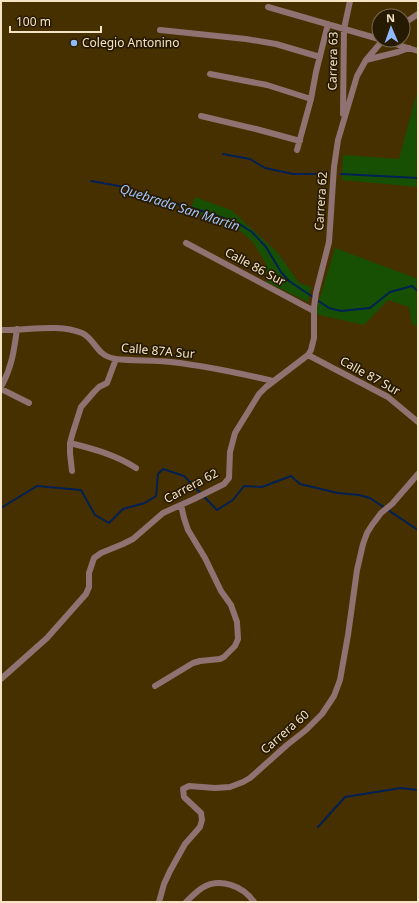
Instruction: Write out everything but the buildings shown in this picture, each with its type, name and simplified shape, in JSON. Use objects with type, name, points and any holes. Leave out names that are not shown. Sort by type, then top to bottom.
[{"type":"street","name":"Carrera 63","points":[[343,122],[344,29],[350,1]]},
{"type":"street","points":[[268,6],[371,37]]},
{"type":"street","points":[[297,150],[311,99],[328,24]]},
{"type":"street","points":[[160,30],[246,39],[276,44],[320,57]]},
{"type":"street","name":"Carrera 62","points":[[1,679],[46,638],[86,594],[89,587],[89,573],[94,558],[101,553],[133,539],[163,513],[224,484],[229,478],[230,452],[235,433],[259,394],[273,381],[308,355],[314,338],[314,303],[329,242],[335,159],[338,140],[357,76],[366,60],[376,48]]},
{"type":"street","points":[[366,60],[409,48],[418,51]]},
{"type":"street","points":[[210,74],[267,86],[311,99]]},
{"type":"street","points":[[201,116],[300,141]]},
{"type":"street","name":"Calle 86 Sur","points":[[186,243],[314,311]]},
{"type":"street","name":"Calle 87A Sur","points":[[1,330],[60,328],[82,333],[88,337],[101,353],[116,359],[169,362],[209,367],[273,381]]},
{"type":"street","points":[[17,329],[12,363],[1,388],[29,403]]},
{"type":"street","name":"Calle 87 Sur","points":[[308,355],[388,397],[418,422]]},
{"type":"street","points":[[72,470],[70,443],[81,407],[99,387],[107,383],[116,359]]},
{"type":"street","points":[[70,443],[110,454],[136,468]]},
{"type":"street","name":"Carrera 60","points":[[159,902],[164,884],[170,871],[185,844],[200,827],[202,820],[201,814],[184,797],[182,792],[183,789],[189,786],[215,788],[230,787],[250,778],[313,724],[334,696],[340,680],[357,570],[367,533],[372,525],[418,474]]},
{"type":"street","points":[[155,686],[193,663],[200,661],[220,660],[235,646],[238,640],[237,622],[231,605],[221,590],[205,558],[188,530],[182,505]]},
{"type":"street","points":[[186,902],[204,887],[222,883],[234,885],[247,894],[254,902]]},
{"type":"green space","points":[[418,89],[418,187],[342,180],[343,155],[399,159]]},
{"type":"green space","points":[[195,197],[231,210],[278,253],[299,283],[311,287],[308,302],[267,282],[266,264],[253,242],[238,229],[190,211]]},
{"type":"green space","points":[[335,248],[418,279],[418,328],[412,323],[409,307],[388,300],[364,325],[315,314]]},
{"type":"waterway","points":[[223,154],[250,159],[265,168],[293,174],[324,174]]},
{"type":"waterway","points":[[341,174],[418,178]]},
{"type":"waterway","name":"Quebrada San Martín","points":[[91,181],[119,186],[136,191],[159,201],[182,205],[241,225],[252,232],[266,247],[281,272],[289,281],[313,297]]},
{"type":"waterway","name":"Quebrada San Martín","points":[[317,300],[329,308],[341,311],[370,308],[390,292],[412,286],[418,291]]},
{"type":"waterway","points":[[1,508],[37,486],[81,490],[95,515],[109,523],[123,509],[145,503],[156,496],[158,474],[163,469],[184,476],[217,510],[233,500],[244,486],[262,487],[291,476],[300,484],[338,493],[359,495],[370,498],[418,530]]},
{"type":"waterway","points":[[318,827],[345,797],[401,788],[418,790]]},
{"type":"place","name":"Colegio Antonino","points":[[74,43]]}]
